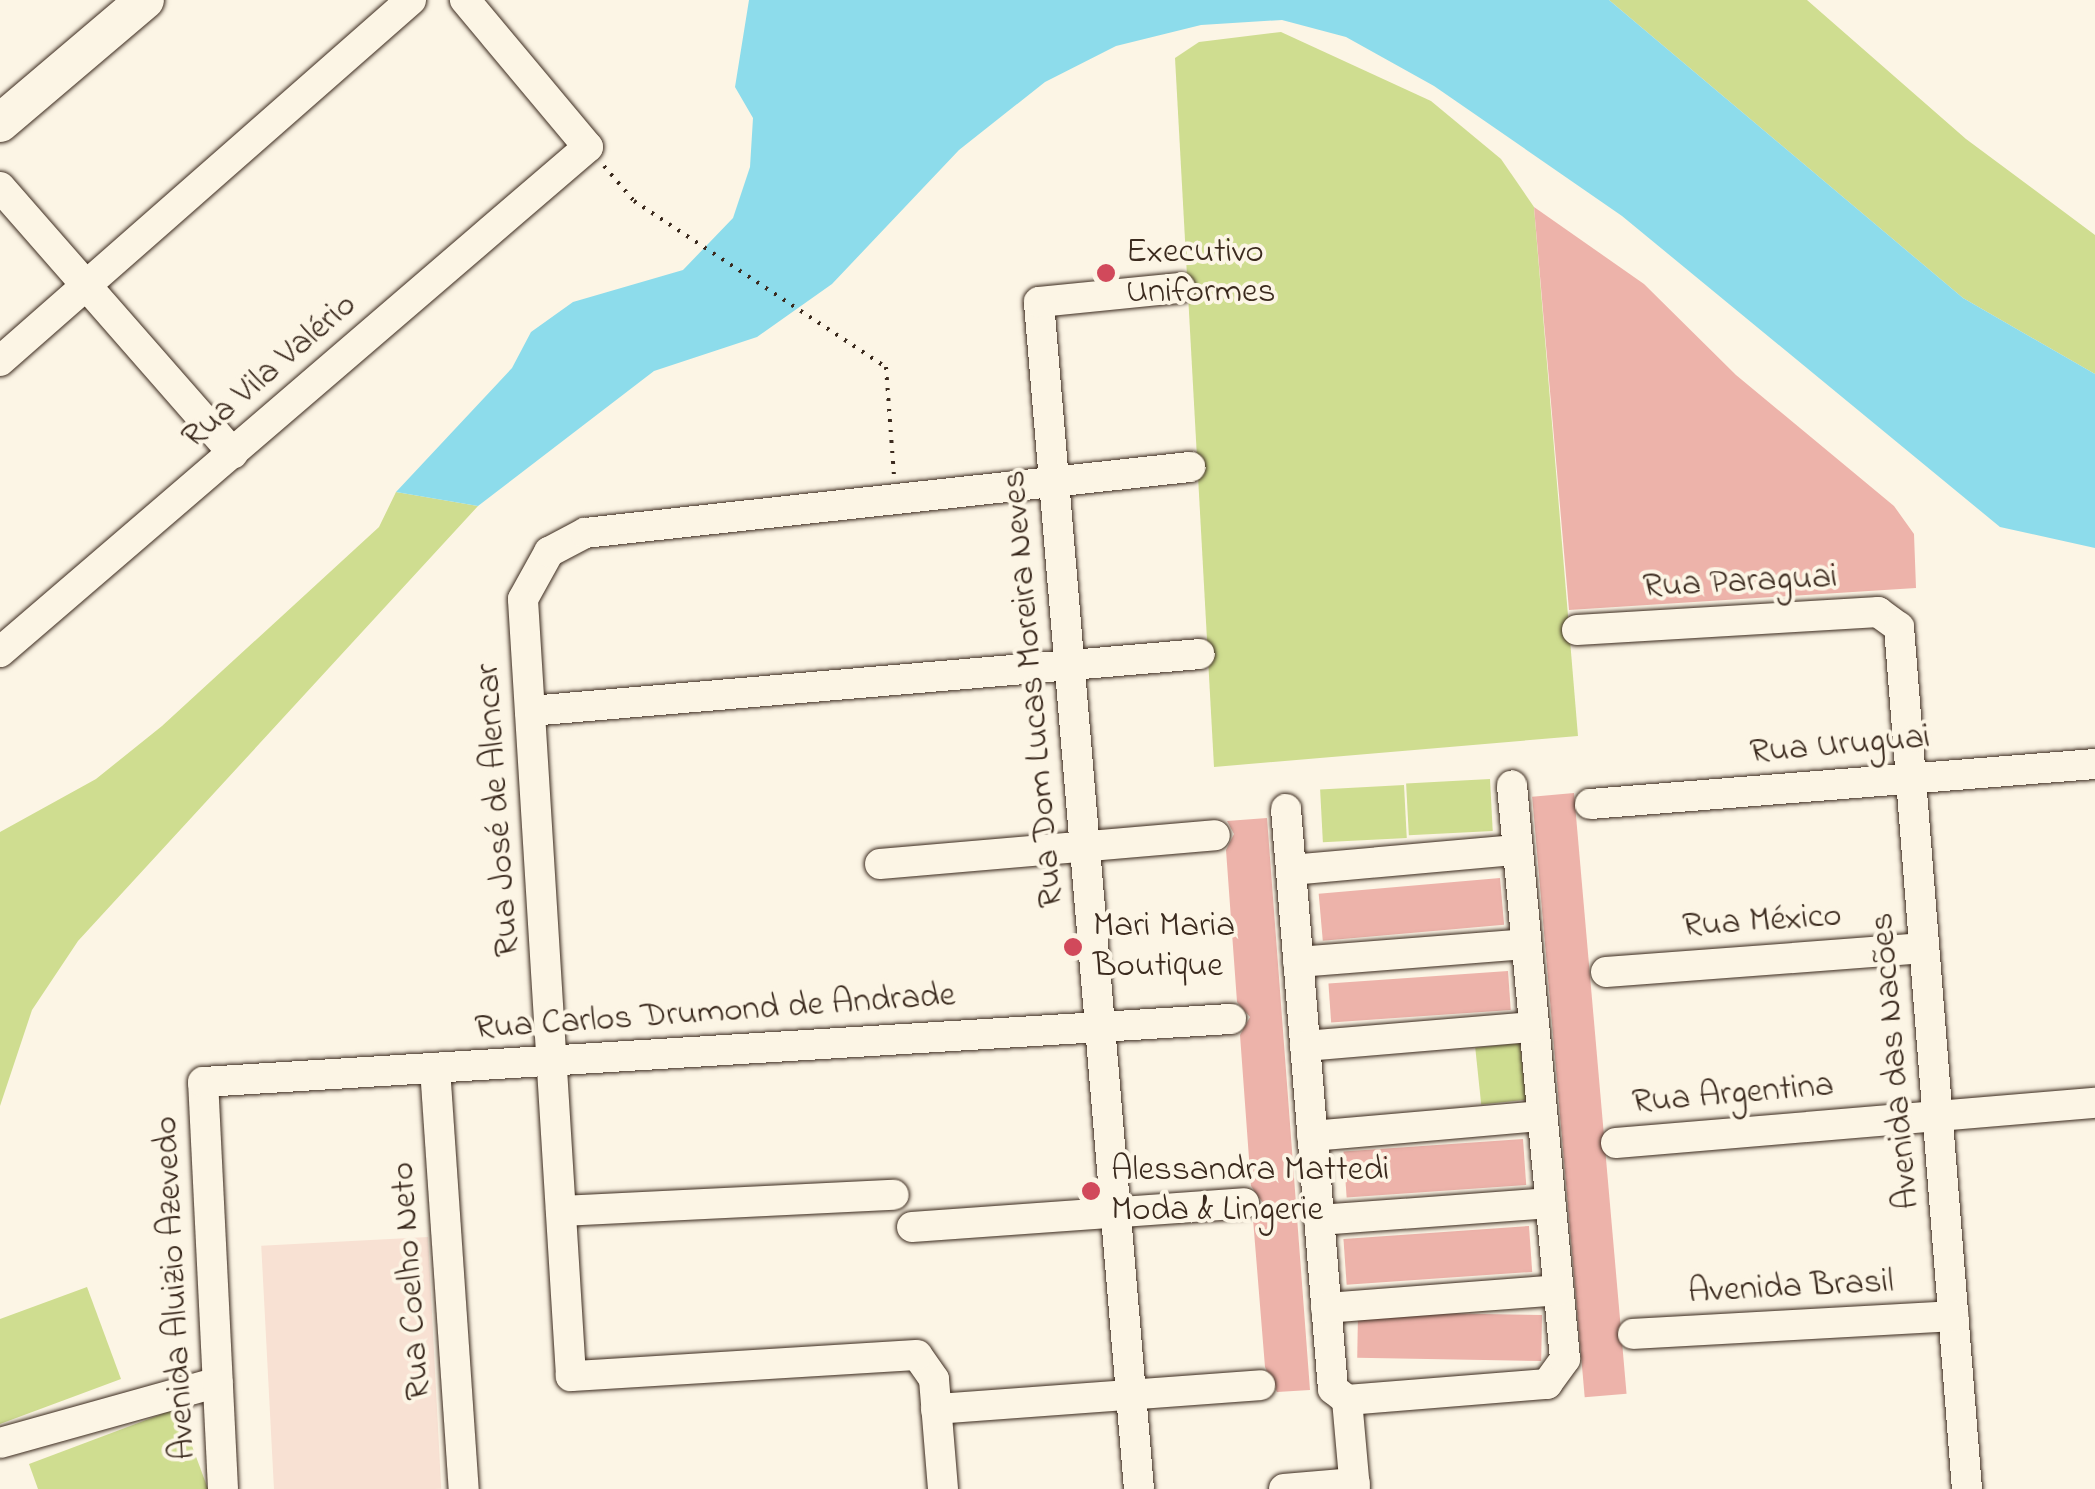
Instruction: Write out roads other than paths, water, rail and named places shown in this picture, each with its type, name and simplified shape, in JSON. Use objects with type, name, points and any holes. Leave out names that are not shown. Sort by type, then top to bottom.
[{"type":"main road","points":[[0,123],[145,0]]},
{"type":"street","points":[[0,361],[411,0]]},
{"type":"street","name":"Rua Vila Valério","points":[[0,652],[588,148],[465,0]]},
{"type":"street","points":[[0,187],[233,454]]},
{"type":"street","name":"Rua Dom Lucas Moreira Neves","points":[[1140,1489],[1038,302],[1180,288]]},
{"type":"street","points":[[1054,482],[1190,467]]},
{"type":"street","name":"Rua José de Alencar","points":[[935,1394],[928,1362],[905,1353],[572,1376],[523,599],[549,552],[585,534],[1054,482]]},
{"type":"street","name":"Rua Paraguai","points":[[1577,630],[1878,612],[1899,627]]},
{"type":"street","name":"Avenida das Nacões","points":[[1899,627],[1967,1489]]},
{"type":"street","points":[[530,710],[1200,654]]},
{"type":"street","name":"Rua Uruguai","points":[[1590,804],[2095,764]]},
{"type":"street","points":[[1286,810],[1333,1389],[1348,1400],[1547,1384],[1565,1359],[1512,785]]},
{"type":"street","points":[[880,864],[1216,835]]},
{"type":"street","points":[[1291,870],[1516,850]]},
{"type":"street","points":[[1298,962],[1525,944]]},
{"type":"street","name":"Rua México","points":[[1606,972],[1924,948]]},
{"type":"street","name":"Rua Carlos Drumond de Andrade","points":[[203,1082],[1230,1018]]},
{"type":"street","points":[[1305,1046],[1533,1027]]},
{"type":"street","name":"Rua Coelho Neto","points":[[435,1068],[464,1489]]},
{"type":"street","name":"Avenida Aluizio Azevedo","points":[[203,1082],[223,1489]]},
{"type":"street","name":"Rua Argentina","points":[[1616,1143],[2095,1104]]},
{"type":"street","points":[[1312,1136],[1542,1116]]},
{"type":"street","points":[[561,1211],[894,1195]]},
{"type":"street","points":[[1319,1220],[1550,1203]]},
{"type":"street","points":[[912,1227],[1244,1204]]},
{"type":"street","points":[[1326,1308],[1558,1290]]},
{"type":"street","name":"Avenida Brasil","points":[[1633,1334],[1954,1316]]},
{"type":"street","points":[[0,1443],[218,1382]]},
{"type":"street","points":[[943,1489],[935,1394],[1131,1394],[1260,1384]]},
{"type":"street","points":[[1284,1489],[1355,1486],[1348,1400]]},
{"type":"water","points":[[749,0],[1609,0],[1963,298],[2095,374],[2095,548],[2000,527],[1622,216],[1434,86],[1346,37],[1282,20],[1201,25],[1116,46],[1045,82],[959,150],[832,284],[757,337],[654,371],[478,506],[396,492],[512,368],[531,332],[573,302],[683,270],[733,218],[750,167],[753,118],[735,87]]},
{"type":"place","name":"Executivo Uniformes","points":[[1106,273]]},
{"type":"place","name":"Mari Maria Boutique","points":[[1073,947]]},
{"type":"place","name":"Alessandra Mattedi Moda & Lingerie","points":[[1091,1191]]}]
